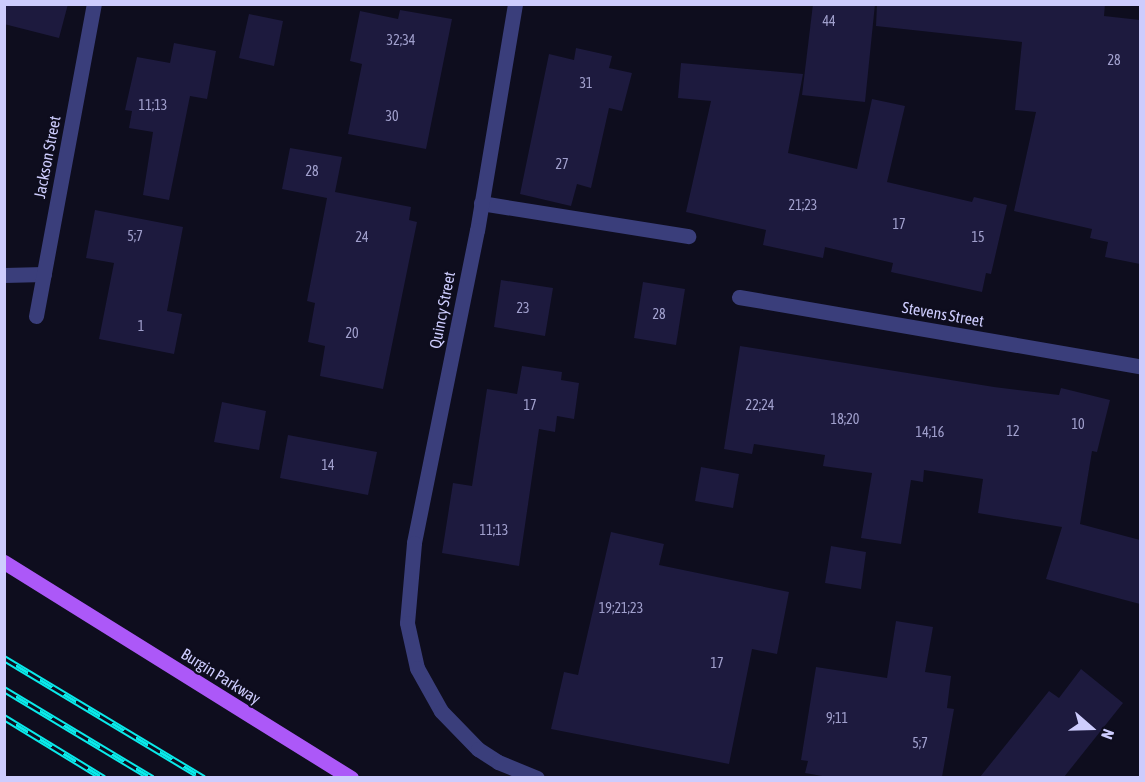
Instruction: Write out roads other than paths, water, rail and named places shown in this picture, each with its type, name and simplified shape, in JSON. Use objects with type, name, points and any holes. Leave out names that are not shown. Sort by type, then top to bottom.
[{"type":"main road","name":"Burgin Parkway","points":[[4,562],[351,777]]},
{"type":"main road","name":"Burgin Parkway","points":[[4,569],[72,606]]},
{"type":"street","name":"Jackson Street","points":[[36,316],[94,4]]},
{"type":"street","name":"Quincy Street","points":[[515,4],[481,203],[414,543],[407,623],[417,668],[441,711],[478,749],[498,762],[537,777]]},
{"type":"street","points":[[481,203],[688,236]]},
{"type":"street","points":[[4,274],[44,274]]},
{"type":"street","name":"Stevens Street","points":[[739,297],[1140,366]]},
{"type":"railway","points":[[4,658],[204,778]]},
{"type":"railway","points":[[4,689],[152,778]]},
{"type":"railway","points":[[4,717],[104,778]]}]
